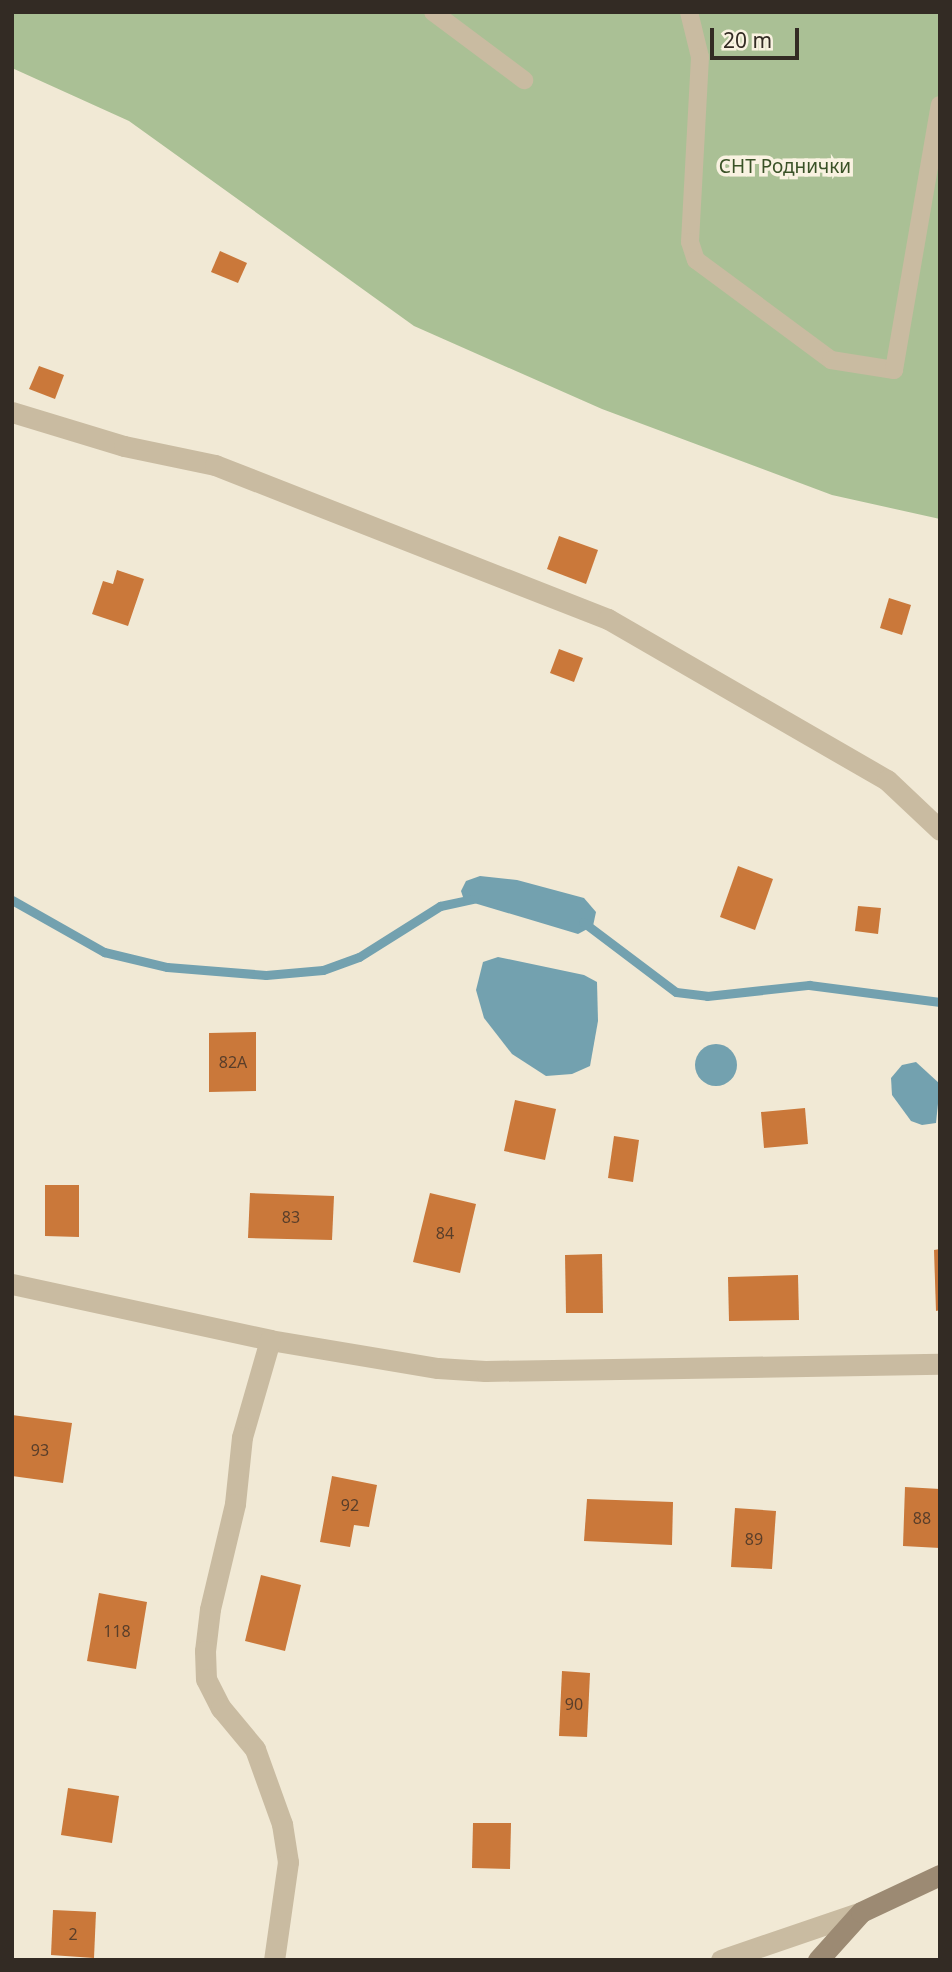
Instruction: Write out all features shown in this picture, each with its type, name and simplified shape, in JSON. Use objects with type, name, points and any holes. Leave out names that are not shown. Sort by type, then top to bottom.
[{"type":"main road","points":[[818,1960],[862,1912],[940,1875]]},
{"type":"street","points":[[12,412],[124,446],[215,465],[608,619],[887,780],[940,830]]},
{"type":"street","points":[[12,1284],[270,1340],[485,1371],[940,1363]]},
{"type":"street","points":[[270,1340],[243,1437],[235,1504],[210,1609],[205,1651],[206,1679],[221,1708],[255,1749],[282,1824],[288,1862],[274,1960]]},
{"type":"street","points":[[721,1960],[862,1912]]},
{"type":"lane","points":[[433,12],[524,80]]},
{"type":"lane","points":[[689,12],[700,57],[690,242],[696,260],[831,360],[894,370],[940,105]]},
{"type":"green space","name":"СНТ Роднички","points":[[12,12],[940,12],[940,519],[832,495],[602,409],[414,326],[129,121],[12,68]]},
{"type":"water","points":[[480,876],[517,880],[584,898],[596,912],[593,926],[578,934],[464,900],[461,891],[466,881]]},
{"type":"water","points":[[498,957],[584,975],[597,982],[598,1021],[590,1066],[572,1074],[546,1076],[512,1054],[484,1018],[476,990],[483,962]]},
{"type":"water","points":[[716,1044],[731,1050],[737,1065],[731,1080],[716,1086],[701,1080],[695,1065],[701,1050]]},
{"type":"water","points":[[916,1062],[940,1084],[936,1123],[922,1125],[911,1121],[892,1095],[891,1078],[902,1065]]},
{"type":"building","points":[[220,251],[247,263],[238,283],[211,272]]},
{"type":"building","points":[[39,366],[64,375],[55,399],[29,389]]},
{"type":"building","points":[[559,536],[598,550],[586,584],[547,569]]},
{"type":"building","points":[[117,570],[144,579],[128,626],[92,614],[103,581],[113,584]]},
{"type":"building","points":[[889,598],[911,605],[902,635],[880,628]]},
{"type":"building","points":[[559,649],[583,658],[574,682],[550,673]]},
{"type":"building","points":[[738,866],[773,879],[755,930],[720,917]]},
{"type":"building","points":[[858,906],[881,908],[878,934],[855,931]]},
{"type":"building","points":[[256,1032],[256,1091],[209,1092],[209,1033]]},
{"type":"building","points":[[515,1100],[556,1109],[545,1160],[504,1151]]},
{"type":"building","points":[[805,1108],[808,1144],[764,1148],[761,1112]]},
{"type":"building","points":[[614,1136],[639,1140],[633,1182],[608,1178]]},
{"type":"building","points":[[45,1185],[79,1185],[79,1237],[45,1236]]},
{"type":"building","points":[[250,1193],[334,1196],[332,1240],[248,1238]]},
{"type":"building","points":[[430,1193],[476,1204],[460,1273],[413,1262]]},
{"type":"building","points":[[940,1249],[940,1310],[936,1311],[934,1250]]},
{"type":"building","points":[[602,1254],[603,1313],[566,1313],[565,1255]]},
{"type":"building","points":[[798,1275],[799,1320],[729,1321],[728,1277]]},
{"type":"building","points":[[12,1415],[72,1423],[63,1483],[12,1476]]},
{"type":"building","points":[[332,1476],[377,1485],[369,1527],[354,1525],[350,1547],[320,1542]]},
{"type":"building","points":[[905,1487],[940,1489],[940,1548],[903,1546]]},
{"type":"building","points":[[587,1499],[673,1502],[672,1545],[584,1541]]},
{"type":"building","points":[[735,1508],[776,1511],[772,1569],[731,1567]]},
{"type":"building","points":[[261,1575],[301,1585],[285,1651],[245,1641]]},
{"type":"building","points":[[99,1593],[147,1602],[136,1669],[87,1661]]},
{"type":"building","points":[[562,1671],[590,1673],[587,1737],[559,1736]]},
{"type":"building","points":[[68,1788],[119,1796],[112,1843],[61,1835]]},
{"type":"building","points":[[473,1823],[511,1823],[510,1869],[472,1868]]},
{"type":"building","points":[[53,1910],[96,1912],[94,1958],[51,1955]]},
{"type":"waterway","points":[[12,900],[104,952],[167,967],[266,975],[323,970],[359,957],[440,906],[473,899]]},
{"type":"waterway","points":[[583,922],[676,992],[707,996],[809,985],[940,1002]]}]
